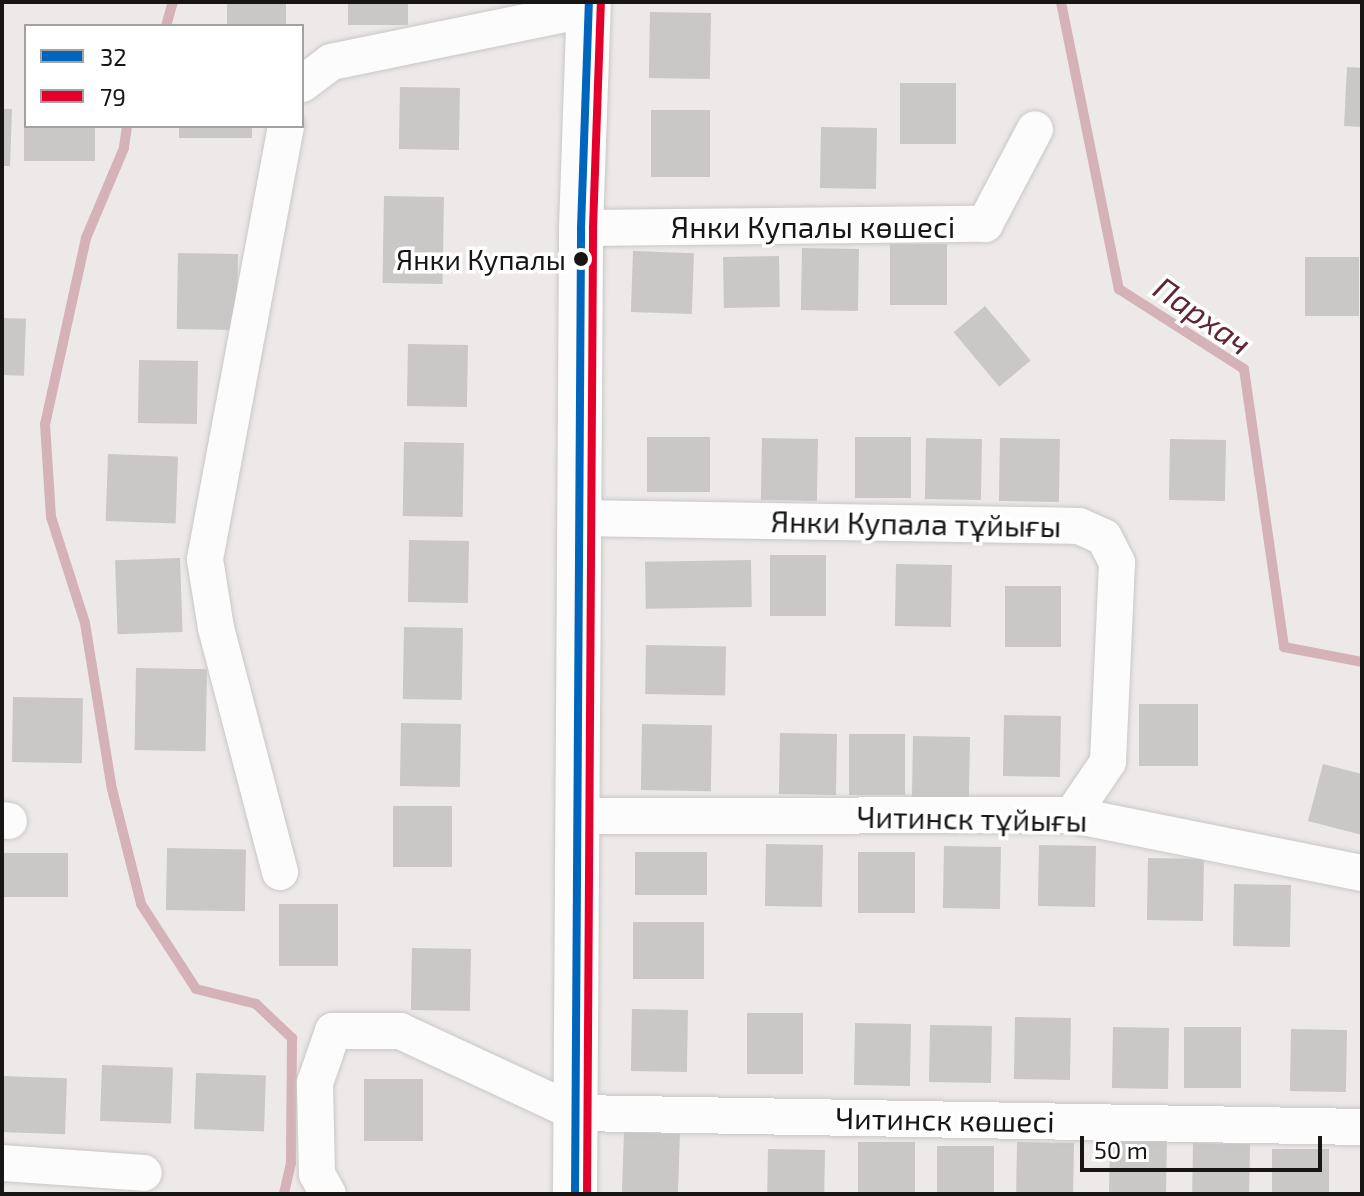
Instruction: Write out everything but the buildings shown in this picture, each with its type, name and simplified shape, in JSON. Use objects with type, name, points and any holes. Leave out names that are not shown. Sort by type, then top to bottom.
[{"type":"main road","points":[[575,1194],[581,228],[589,5]]},
{"type":"street","points":[[304,82],[331,62],[589,5]]},
{"type":"street","points":[[280,872],[216,628],[205,559],[286,128]]},
{"type":"street","name":"Янки Купалы көшесі","points":[[581,228],[985,224],[1035,129]]},
{"type":"street","name":"Янки Купала тұйығы","points":[[578,518],[1079,526],[1104,537],[1117,563],[1108,762],[1072,815]]},
{"type":"street","name":"Читинск тұйығы","points":[[577,816],[1072,815],[1362,873]]},
{"type":"street","points":[[328,1194],[317,1174],[315,1083],[333,1031],[400,1031],[577,1113]]},
{"type":"street","name":"Читинск көшесі","points":[[577,1113],[1362,1127]]},
{"type":"street","points":[[2,1163],[144,1173]]},
{"type":"waterway","points":[[167,24],[173,2]]},
{"type":"waterway","name":"Пархач","points":[[1061,2],[1119,289],[1244,369],[1284,647],[1362,662]]},
{"type":"waterway","points":[[127,128],[124,148],[86,238],[45,424],[51,517],[85,623],[112,789],[141,904],[196,989],[256,1004],[292,1038],[291,1163],[284,1194]]},
{"type":"transit line","name":"32","points":[[575,1194],[581,228],[589,2]]},
{"type":"transit line","name":"79","points":[[587,1194],[593,228],[601,2]]},
{"type":"place","name":"Янки Купалы","points":[[581,259]]}]
